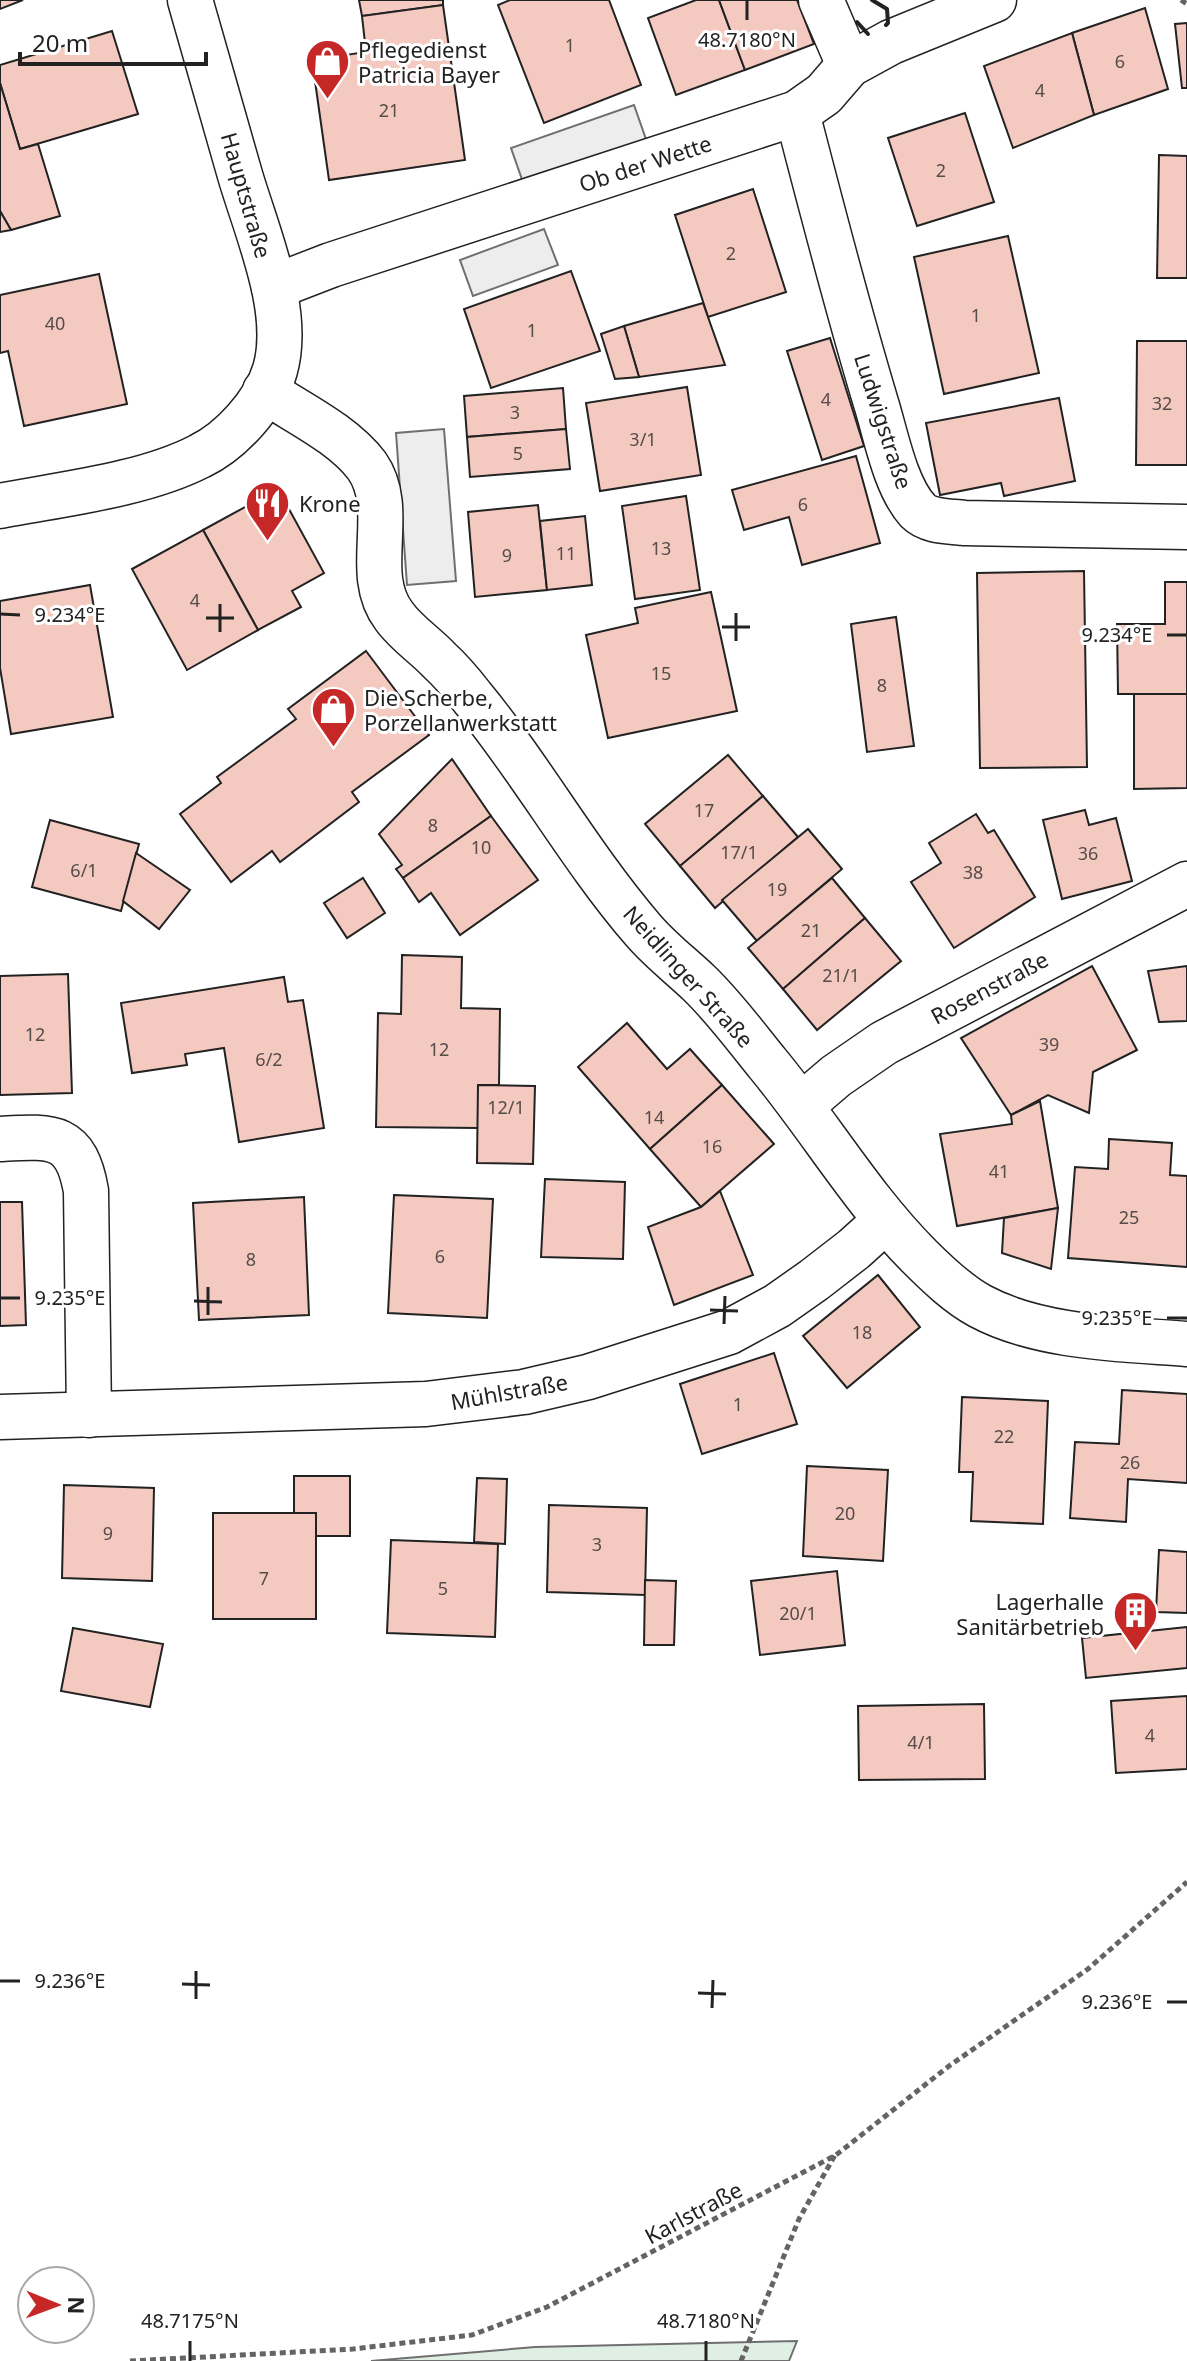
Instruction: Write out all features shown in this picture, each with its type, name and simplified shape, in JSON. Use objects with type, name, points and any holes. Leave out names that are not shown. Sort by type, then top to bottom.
[{"type":"street","name":"Hauptstraße","points":[[0,506],[152,473],[202,455],[234,431],[265,391],[275,371],[280,338],[274,287],[190,0]]},
{"type":"street","points":[[821,0],[849,65]]},
{"type":"street","name":"Ob der Wette","points":[[274,287],[331,265],[797,113],[824,94],[849,65],[891,42],[994,0]]},
{"type":"street","name":"Ludwigstraße","points":[[797,113],[845,300],[895,465],[910,500],[921,514],[933,519],[964,523],[1187,527]]},
{"type":"street","name":"Neidlinger Straße","points":[[265,391],[328,432],[367,467],[376,485],[380,505],[380,575],[391,614],[441,662],[507,740],[541,793],[642,930],[670,960],[699,983],[801,1106],[886,1220],[941,1277],[979,1306],[1013,1320],[1058,1331],[1187,1344]]},
{"type":"street","name":"Rosenstraße","points":[[801,1106],[836,1076],[884,1043],[1187,884]]},
{"type":"street","points":[[0,1139],[55,1139],[73,1151],[82,1169],[86,1191],[89,1415]]},
{"type":"street","name":"Mühlstraße","points":[[0,1417],[426,1404],[524,1392],[588,1377],[729,1332],[777,1306],[814,1280],[886,1220]]},
{"type":"path","points":[[1181,0],[1187,4]]},
{"type":"path","name":"Karlstraße","points":[[130,2361],[353,2349],[472,2335],[547,2307],[836,2155],[949,2066],[1088,1969],[1187,1882]]},
{"type":"path","points":[[741,2361],[799,2219],[836,2155]]},
{"type":"green space","points":[[797,2341],[789,2361],[371,2361],[535,2347]]},
{"type":"shaded area","points":[[634,105],[648,145],[525,188],[511,148]]},
{"type":"shaded area","points":[[544,229],[558,265],[473,296],[460,260]]},
{"type":"shaded area","points":[[444,429],[456,581],[407,585],[396,433]]},
{"type":"building","points":[[0,0],[23,0],[0,9]]},
{"type":"building","points":[[359,0],[443,0],[443,5],[362,16]]},
{"type":"building","points":[[510,0],[609,0],[641,85],[544,123],[498,5]]},
{"type":"building","points":[[696,0],[719,0],[745,70],[676,95],[648,18]]},
{"type":"building","points":[[719,0],[797,0],[814,44],[745,70]]},
{"type":"building","points":[[443,5],[465,160],[329,180],[312,60],[366,52],[362,16]]},
{"type":"building","points":[[1145,8],[1168,89],[1094,115],[1072,33]]},
{"type":"building","points":[[1187,23],[1187,88],[1182,88],[1175,24]]},
{"type":"building","points":[[112,31],[138,114],[20,149],[0,83],[0,65]]},
{"type":"building","points":[[1072,33],[1094,115],[1013,148],[984,66]]},
{"type":"building","points":[[0,83],[20,149],[38,144],[60,216],[11,230],[0,211]]},
{"type":"building","points":[[965,113],[994,202],[917,226],[888,138]]},
{"type":"building","points":[[1159,155],[1187,156],[1187,278],[1157,278]]},
{"type":"building","points":[[753,189],[786,292],[708,317],[675,215]]},
{"type":"building","points":[[0,211],[11,230],[0,232]]},
{"type":"building","points":[[1008,236],[1039,373],[944,394],[914,257]]},
{"type":"building","points":[[571,271],[600,351],[491,388],[464,309]]},
{"type":"building","points":[[99,274],[127,404],[24,426],[8,351],[0,353],[0,295]]},
{"type":"building","points":[[703,303],[725,365],[639,377],[624,326]]},
{"type":"building","points":[[624,326],[639,377],[615,379],[601,334]]},
{"type":"building","points":[[830,338],[864,446],[822,460],[787,351]]},
{"type":"building","points":[[1137,341],[1187,341],[1187,465],[1136,465]]},
{"type":"building","points":[[687,387],[701,475],[600,491],[586,403]]},
{"type":"building","points":[[563,388],[566,429],[467,437],[464,396]]},
{"type":"building","points":[[1059,398],[1075,481],[1004,496],[1001,483],[940,495],[926,423]]},
{"type":"building","points":[[566,429],[570,469],[470,477],[467,437]]},
{"type":"building","points":[[856,456],[880,543],[802,565],[789,517],[744,530],[732,490]]},
{"type":"building","points":[[278,489],[324,573],[292,591],[301,607],[258,630],[203,530]]},
{"type":"building","points":[[686,496],[700,590],[635,599],[622,506]]},
{"type":"building","points":[[538,505],[547,590],[475,597],[468,512]]},
{"type":"building","points":[[585,516],[592,585],[547,590],[540,521]]},
{"type":"building","points":[[203,530],[258,630],[187,670],[132,569]]},
{"type":"building","points":[[1084,571],[1087,767],[980,768],[977,573]]},
{"type":"building","points":[[1165,582],[1187,582],[1187,694],[1118,694],[1117,624],[1165,624]]},
{"type":"building","points":[[90,585],[113,717],[11,734],[0,668],[0,601]]},
{"type":"building","points":[[711,592],[737,711],[608,738],[586,635],[638,623],[635,608]]},
{"type":"building","points":[[896,617],[914,746],[867,752],[851,624]]},
{"type":"building","points":[[366,651],[429,735],[352,792],[359,802],[280,862],[272,851],[231,882],[180,814],[221,783],[217,777],[296,719],[288,709]]},
{"type":"building","points":[[1134,694],[1187,694],[1187,788],[1134,789]]},
{"type":"building","points":[[728,755],[763,796],[680,866],[645,824]]},
{"type":"building","points":[[452,759],[491,816],[403,878],[396,869],[402,865],[379,834]]},
{"type":"building","points":[[763,796],[798,837],[715,908],[680,866]]},
{"type":"building","points":[[1085,810],[1089,825],[1116,818],[1132,881],[1062,899],[1043,820]]},
{"type":"building","points":[[976,814],[988,833],[994,830],[1035,897],[954,948],[911,882],[941,863],[929,843]]},
{"type":"building","points":[[491,816],[538,880],[460,935],[431,893],[419,902],[403,878]]},
{"type":"building","points":[[50,820],[139,844],[121,911],[32,887]]},
{"type":"building","points":[[808,829],[842,869],[757,941],[722,900]]},
{"type":"building","points":[[136,853],[190,890],[159,929],[123,901]]},
{"type":"building","points":[[363,878],[385,913],[347,938],[324,903]]},
{"type":"building","points":[[832,878],[865,918],[783,989],[748,948]]},
{"type":"building","points":[[865,918],[901,961],[817,1030],[783,989]]},
{"type":"building","points":[[402,955],[462,957],[461,1008],[500,1009],[499,1085],[478,1085],[478,1128],[376,1127],[378,1013],[401,1014]]},
{"type":"building","points":[[1092,966],[1137,1050],[1093,1072],[1089,1113],[1048,1095],[1011,1115],[961,1038]]},
{"type":"building","points":[[1187,966],[1187,1021],[1159,1022],[1148,971]]},
{"type":"building","points":[[68,974],[72,1093],[0,1095],[0,976]]},
{"type":"building","points":[[284,977],[288,1002],[303,1000],[324,1128],[239,1142],[224,1048],[185,1054],[187,1065],[132,1073],[121,1003]]},
{"type":"building","points":[[627,1023],[667,1069],[690,1049],[722,1085],[650,1149],[578,1067]]},
{"type":"building","points":[[478,1085],[535,1086],[533,1164],[477,1163]]},
{"type":"building","points":[[722,1085],[774,1144],[701,1207],[650,1149]]},
{"type":"building","points":[[1040,1101],[1058,1208],[957,1226],[940,1134],[1012,1124],[1011,1115]]},
{"type":"building","points":[[1109,1139],[1172,1143],[1170,1175],[1187,1176],[1187,1267],[1068,1258],[1075,1167],[1108,1169]]},
{"type":"building","points":[[545,1179],[625,1182],[623,1259],[541,1257]]},
{"type":"building","points":[[720,1191],[753,1275],[674,1305],[648,1227],[701,1207]]},
{"type":"building","points":[[394,1195],[493,1199],[487,1318],[388,1313]]},
{"type":"building","points":[[304,1197],[309,1315],[199,1320],[193,1203]]},
{"type":"building","points":[[0,1202],[22,1202],[26,1325],[0,1326]]},
{"type":"building","points":[[1058,1208],[1051,1269],[1002,1253],[1004,1218]]},
{"type":"building","points":[[878,1275],[920,1327],[847,1388],[803,1336]]},
{"type":"building","points":[[774,1353],[797,1424],[702,1454],[680,1384]]},
{"type":"building","points":[[1122,1390],[1187,1394],[1187,1483],[1128,1479],[1126,1522],[1070,1518],[1075,1442],[1119,1444]]},
{"type":"building","points":[[962,1397],[1048,1401],[1043,1524],[971,1521],[973,1472],[959,1472]]},
{"type":"building","points":[[807,1466],[888,1470],[883,1561],[803,1556]]},
{"type":"building","points":[[294,1476],[350,1476],[350,1536],[315,1536],[316,1513],[294,1513]]},
{"type":"building","points":[[477,1478],[507,1479],[505,1544],[474,1542]]},
{"type":"building","points":[[64,1485],[154,1488],[152,1581],[62,1578]]},
{"type":"building","points":[[549,1505],[647,1508],[645,1595],[547,1592]]},
{"type":"building","points":[[213,1513],[316,1513],[316,1619],[213,1619]]},
{"type":"building","points":[[391,1540],[498,1544],[495,1637],[387,1633]]},
{"type":"building","points":[[1159,1550],[1187,1552],[1187,1613],[1156,1612]]},
{"type":"building","points":[[837,1571],[845,1645],[760,1655],[751,1581]]},
{"type":"building","points":[[645,1580],[676,1581],[674,1645],[644,1645]]},
{"type":"building","name":"Lagerhalle Sanitärbetrieb","points":[[1187,1627],[1187,1668],[1086,1678],[1082,1638]]},
{"type":"building","points":[[73,1628],[163,1644],[150,1707],[61,1691]]},
{"type":"building","points":[[1187,1696],[1187,1769],[1116,1773],[1111,1701]]},
{"type":"building","points":[[984,1704],[985,1779],[859,1780],[858,1706]]},
{"type":"wall","points":[[872,0],[887,9],[886,25]]},
{"type":"wall","points":[[857,22],[868,34]]},
{"type":"place","name":"Pflegedienst Patricia Bayer","points":[[327,101]]},
{"type":"place","name":"Krone","points":[[268,542]]},
{"type":"place","name":"Die Scherbe, Porzellanwerkstatt","points":[[333,749]]},
{"type":"place","name":"Lagerhalle Sanitärbetrieb","points":[[1135,1653]]}]
